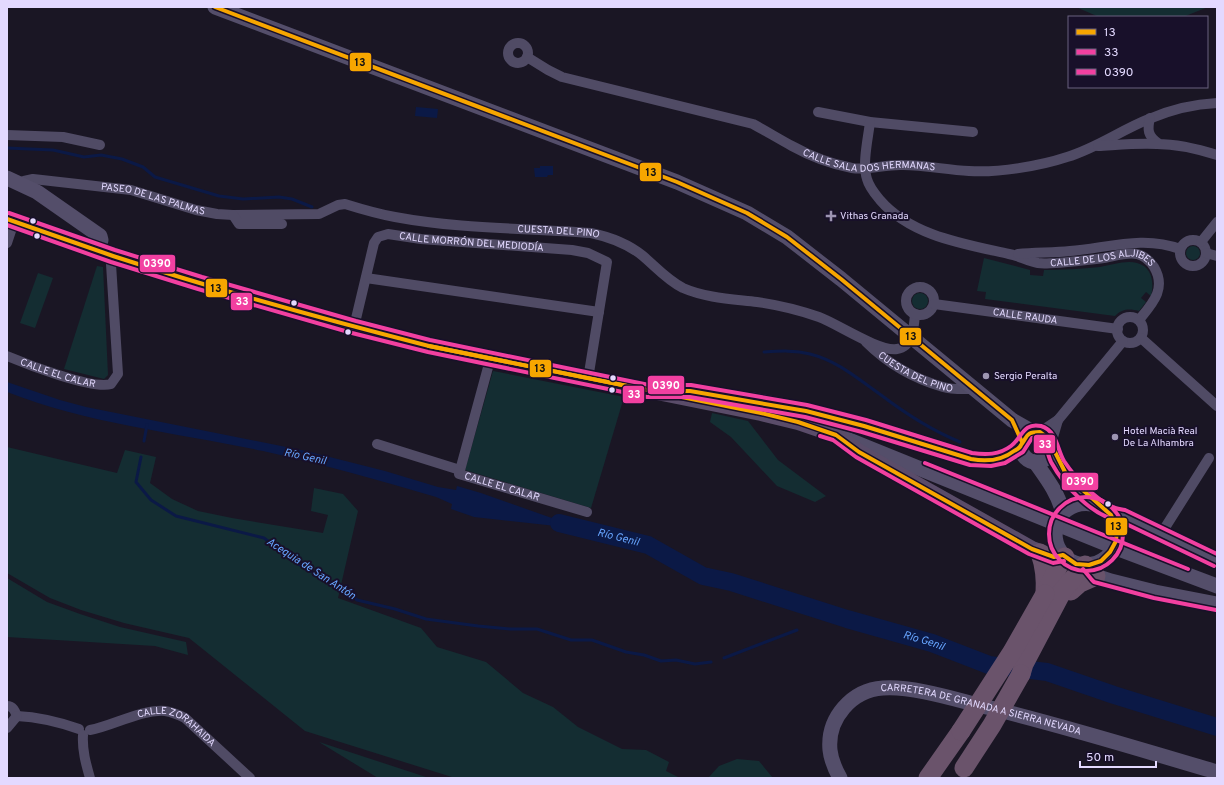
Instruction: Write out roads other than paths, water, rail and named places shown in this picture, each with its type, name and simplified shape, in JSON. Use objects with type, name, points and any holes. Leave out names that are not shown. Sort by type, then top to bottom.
[{"type":"highway","points":[[1040,553],[1044,564],[1046,578],[1055,599]]},
{"type":"highway","points":[[961,773],[992,725],[1021,674],[1024,664],[1055,599],[1059,565],[1064,556]]},
{"type":"highway","points":[[928,778],[1012,652],[1071,581],[1090,569]]},
{"type":"main road","points":[[11,221],[113,256],[354,327],[490,360],[760,413],[798,422],[836,435],[859,452],[1040,553],[1054,557],[1064,556]]},
{"type":"main road","points":[[648,391],[690,391],[765,402],[864,426],[971,460],[997,460],[1009,455],[1029,438]]},
{"type":"street","points":[[215,7],[677,182],[747,213],[786,237],[841,279],[912,337],[1012,420],[1029,438],[1048,438],[1068,476],[1103,508],[1116,524],[1117,536],[1115,546],[1109,555],[1090,569]]},
{"type":"street","name":"CALLE SALA DOS HERMANAS","points":[[527,57],[562,77],[753,124],[791,146],[811,155],[852,168],[865,169],[878,166],[903,164],[971,171],[1012,169],[1067,157],[1096,146],[1150,118],[1182,109],[1217,103]]},
{"type":"street","points":[[818,112],[870,122],[973,132]]},
{"type":"street","points":[[1150,118],[1148,133],[1158,144]]},
{"type":"street","points":[[865,169],[870,122]]},
{"type":"street","points":[[7,135],[63,137],[100,145]]},
{"type":"street","points":[[1096,146],[1158,144],[1182,146],[1217,156]]},
{"type":"street","name":"CALLE DE LOS ALJIBES","points":[[865,169],[867,180],[876,195],[898,217],[918,228],[944,238],[1014,255],[1038,263],[1077,262],[1125,254],[1138,254],[1145,257],[1151,263],[1156,272],[1159,279],[1159,288],[1156,298],[1139,320]]},
{"type":"street","points":[[7,178],[37,192],[100,236],[101,240],[98,251]]},
{"type":"street","name":"PASEO DE LAS PALMAS","points":[[22,184],[24,181],[33,179],[120,188],[196,210],[233,215],[239,224],[282,224]]},
{"type":"street","name":"CUESTA DEL PINO","points":[[233,215],[319,214],[338,205],[344,204],[393,217],[417,221],[590,233],[610,238],[628,245],[670,281],[683,288],[713,296],[778,306],[805,312],[823,318],[864,340],[887,347],[898,349],[905,345],[912,337]]},
{"type":"street","points":[[7,243],[11,221]]},
{"type":"street","points":[[1201,242],[1217,222]]},
{"type":"street","name":"CALLE MORRÓN DEL MEDIODÍA","points":[[354,327],[374,243],[378,237],[388,234],[421,239],[572,250],[588,253],[607,262],[599,312]]},
{"type":"street","points":[[1189,240],[1201,242],[1204,245],[1206,253],[1205,258],[1200,264],[1191,266],[1183,262],[1180,254],[1182,245],[1189,240]]},
{"type":"street","name":"CALLE DE LOS ALJIBES","points":[[1014,255],[1038,252],[1070,251],[1134,242],[1157,243],[1180,249]]},
{"type":"street","points":[[1206,253],[1217,256]]},
{"type":"street","name":"CALLE EL CALAR","points":[[7,356],[43,370],[102,386],[111,384],[115,381],[118,374],[111,264],[113,256]]},
{"type":"street","points":[[366,278],[599,312],[588,379]]},
{"type":"street","points":[[918,287],[927,289],[933,296],[934,304],[928,312],[924,314],[915,314],[908,308],[906,299],[908,293],[914,288],[918,287]]},
{"type":"street","name":"CALLE RAUDA","points":[[934,304],[1118,329]]},
{"type":"street","points":[[912,337],[915,314]]},
{"type":"street","points":[[1132,318],[1139,320],[1144,331],[1141,338],[1138,341],[1130,343],[1123,341],[1119,336],[1118,329],[1121,322],[1124,319],[1132,318]]},
{"type":"street","points":[[1141,338],[1217,406]]},
{"type":"street","name":"CUESTA DEL PINO","points":[[864,340],[892,364],[918,378],[944,388],[974,389]]},
{"type":"street","points":[[1058,420],[1050,454],[1046,459],[1041,462],[1035,462],[1024,457],[1022,451],[1029,438],[1058,420],[1123,341]]},
{"type":"street","points":[[460,470],[490,360]]},
{"type":"street","points":[[836,435],[1124,551],[1217,586]]},
{"type":"street","name":"CALLE EL CALAR","points":[[377,444],[460,470],[459,474],[587,512]]},
{"type":"street","points":[[1161,534],[1209,458]]},
{"type":"street","points":[[1035,462],[1057,494],[1063,513]]},
{"type":"street","points":[[1216,560],[1122,515],[1091,503],[1080,503],[1063,513],[1057,523],[1054,533],[1057,546],[1064,556],[1075,563],[1155,592],[1217,604]]},
{"type":"street","name":"CARRETERA DE GRANADA A SIERRA NEVADA","points":[[840,778],[831,759],[830,748],[830,738],[836,719],[849,702],[858,696],[876,689],[894,688],[950,698],[1029,717],[1217,772]]},
{"type":"street","points":[[7,706],[10,706],[14,710],[17,716]]},
{"type":"street","name":"CALLE ZORAHAIDA","points":[[84,731],[151,713],[164,711],[175,714],[185,718],[250,778]]},
{"type":"street","points":[[7,728],[17,716]]},
{"type":"street","points":[[17,716],[59,722],[84,731],[82,746],[90,778]]},
{"type":"water","points":[[416,107],[438,109],[437,118],[415,116]]},
{"type":"water","points":[[540,166],[553,166],[553,175],[548,175],[547,177],[535,177],[534,168],[540,168]]},
{"type":"water","points":[[7,382],[86,407],[306,451],[385,471],[438,487],[456,490],[457,486],[583,529],[474,517],[451,509],[452,504],[436,497],[372,478],[263,451],[102,420],[38,403],[7,392]]},
{"type":"waterway","points":[[7,148],[53,150],[84,157],[101,155],[122,159],[143,167],[155,177],[219,196],[243,199],[279,197],[292,199],[312,207]]},
{"type":"waterway","points":[[764,352],[799,352],[830,361],[847,371],[919,421],[960,442]]},
{"type":"waterway","name":"Acequia de San Antón","points":[[144,441],[147,425]]},
{"type":"waterway","name":"Acequia de San Antón","points":[[141,457],[136,482],[151,500],[176,516],[264,538],[300,565],[345,590],[357,600],[395,609],[426,619],[510,629],[537,629],[571,640],[592,640],[626,652],[644,655],[661,661],[676,660],[695,664],[711,662]]},
{"type":"waterway","name":"Río Genil","points":[[559,523],[648,545],[703,576],[731,582],[847,619],[932,643],[989,665],[1047,672],[1114,695],[1217,727]]},
{"type":"waterway","name":"Acequia de San Antón","points":[[724,658],[797,630]]},
{"type":"place","name":"Vithas Granada","points":[[831,216]]},
{"type":"place","name":"Sergio Peralta","points":[[986,376]]},
{"type":"place","name":"Hotel Macià Real De La Alhambra","points":[[1115,437]]}]
